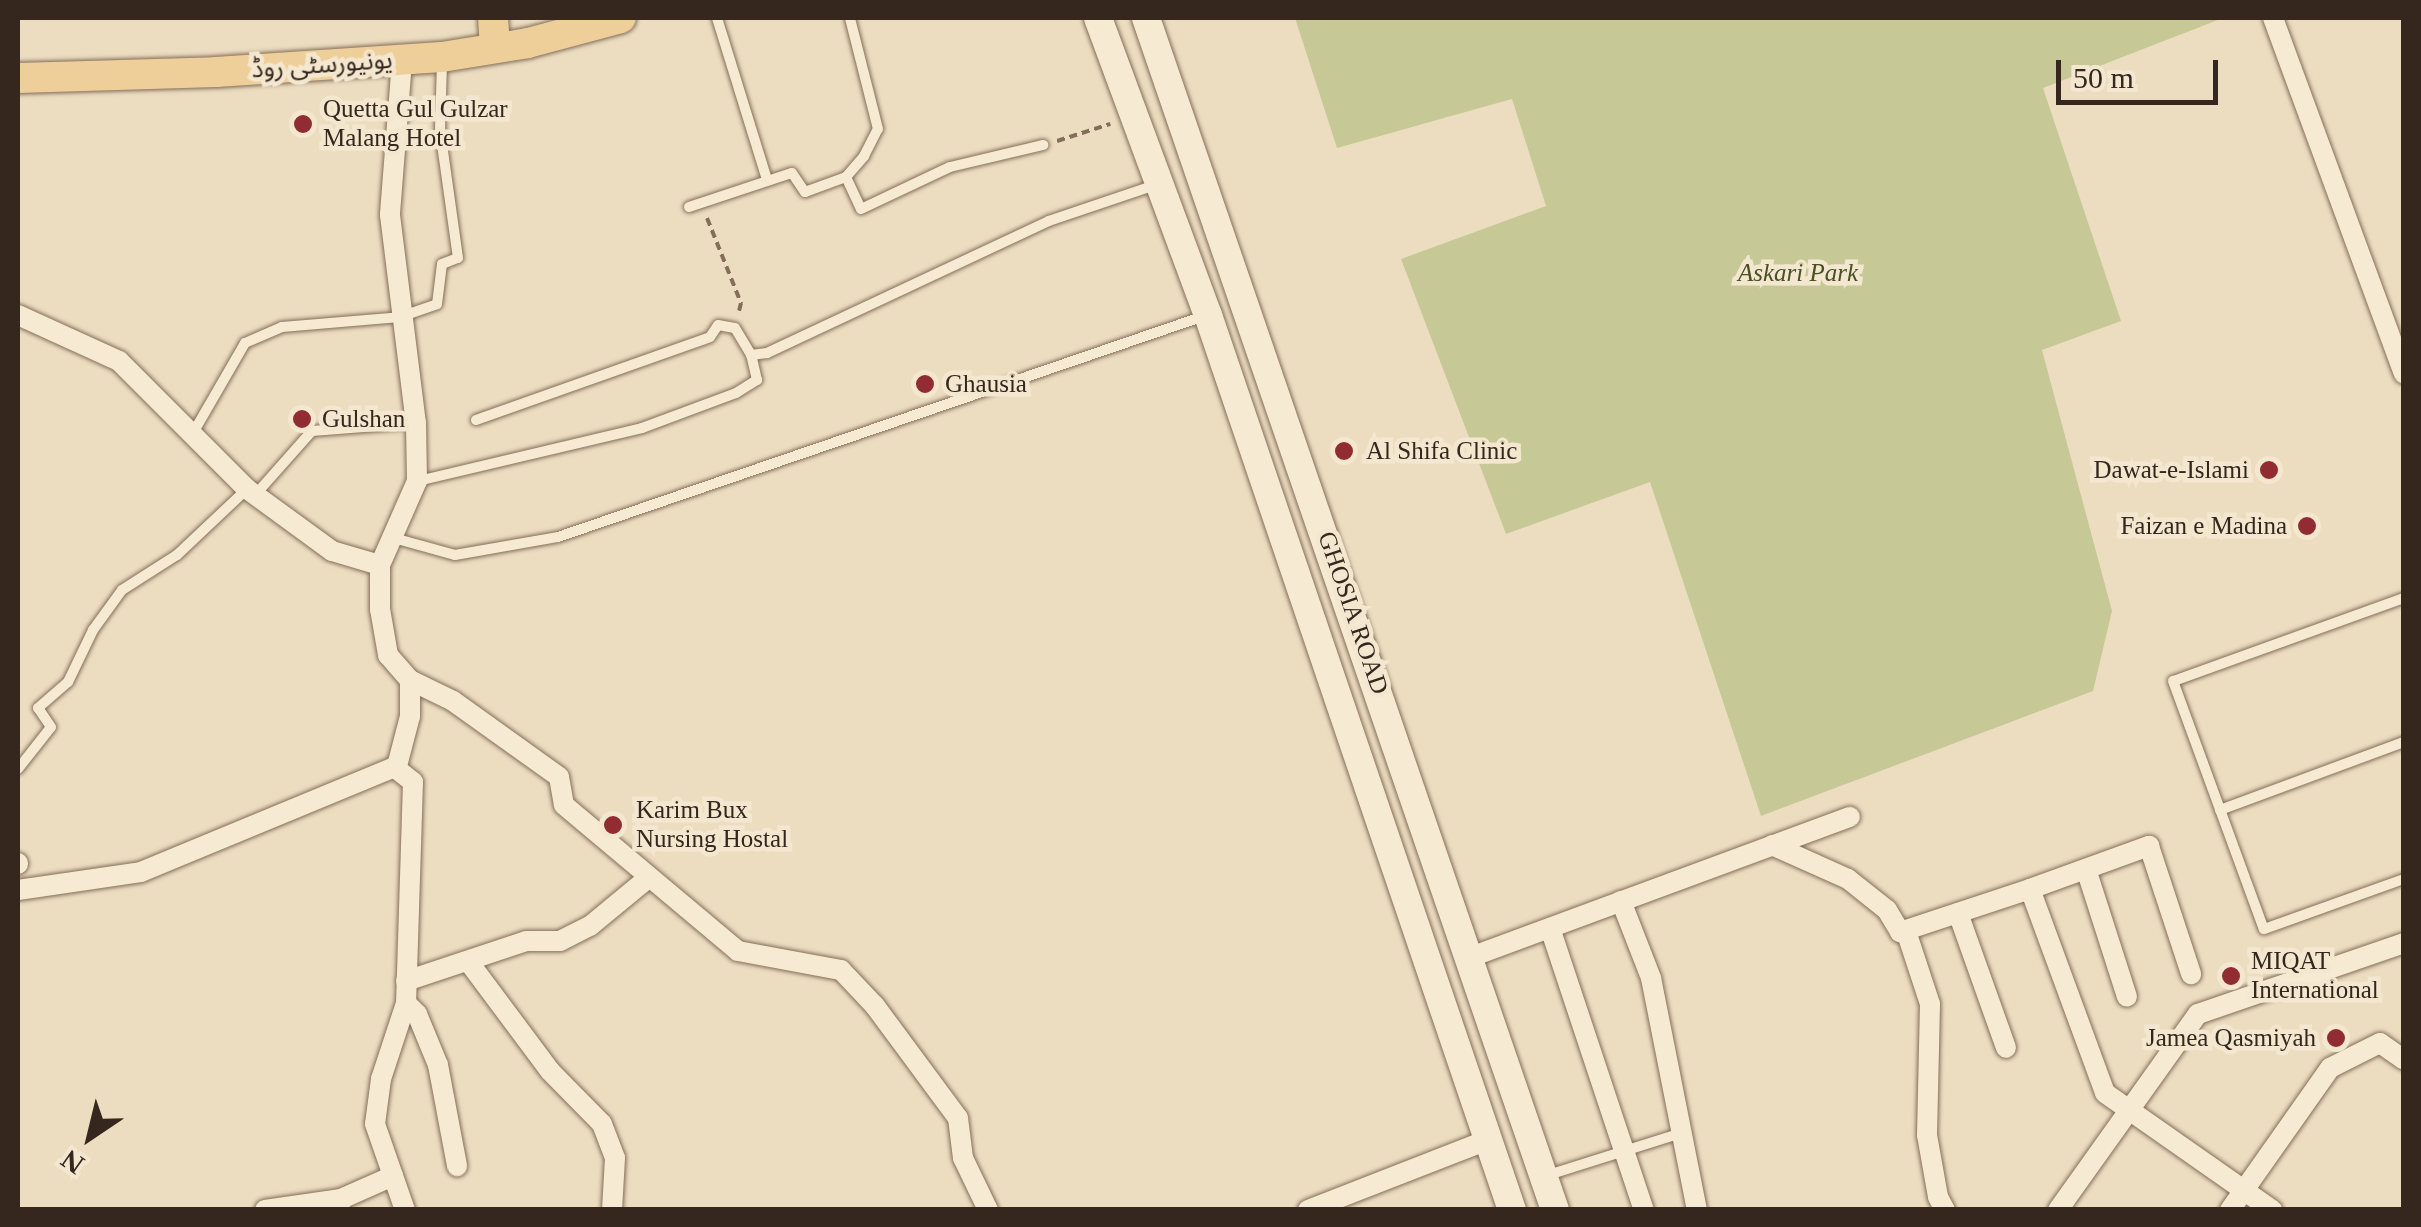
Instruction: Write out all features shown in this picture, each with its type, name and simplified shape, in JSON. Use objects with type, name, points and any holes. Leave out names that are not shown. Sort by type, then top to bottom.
[{"type":"main road","points":[[493,18],[495,48]]},
{"type":"main road","name":"یونیورسٹی روڈ","points":[[18,78],[442,57],[622,18]]},
{"type":"main road","points":[[1098,18],[1208,315],[1512,1210]]},
{"type":"main road","name":"GHOSIA ROAD","points":[[1146,18],[1556,1210]]},
{"type":"main road","points":[[1438,996],[1474,970]]},
{"type":"street","points":[[2273,18],[2404,374]]},
{"type":"street","points":[[402,60],[390,215],[416,423],[417,481],[380,566],[380,610],[388,655],[410,680],[453,701],[559,777],[564,805],[647,879],[738,951],[841,970],[876,1006],[958,1118],[963,1158],[988,1210]]},
{"type":"street","points":[[18,315],[119,361],[251,492],[332,550],[380,566]]},
{"type":"street","points":[[394,768],[410,716],[410,680]]},
{"type":"street","points":[[18,890],[140,872],[394,768]]},
{"type":"street","points":[[394,768],[413,782],[406,992],[381,1079],[375,1124],[404,1210]]},
{"type":"street","points":[[1474,970],[1550,928],[1850,816]]},
{"type":"street","points":[[1772,845],[1848,879],[1887,910],[1900,932],[2149,846],[2192,974]]},
{"type":"street","points":[[2086,869],[2128,996]]},
{"type":"street","points":[[406,992],[468,960],[526,941],[560,941],[590,926],[647,879]]},
{"type":"street","points":[[2030,889],[2105,1093],[2272,1210]]},
{"type":"street","points":[[1621,902],[1651,978],[1698,1210]]},
{"type":"street","points":[[1958,913],[2006,1048]]},
{"type":"street","points":[[1550,928],[1644,1210]]},
{"type":"street","points":[[1906,930],[1930,1004],[1927,1135],[1938,1197],[1945,1210]]},
{"type":"street","points":[[2058,1210],[2198,1014],[2404,943]]},
{"type":"street","points":[[468,960],[550,1072],[602,1124],[615,1158],[612,1210]]},
{"type":"street","points":[[406,992],[438,1066],[458,1166]]},
{"type":"street","points":[[2230,1210],[2330,1068],[2380,1044],[2404,1060]]},
{"type":"street","points":[[1308,1210],[1488,1140]]},
{"type":"street","points":[[265,1210],[340,1204],[393,1176]]},
{"type":"lane","points":[[717,18],[767,180]]},
{"type":"lane","points":[[689,208],[792,173],[805,192],[846,177],[878,134],[850,18]]},
{"type":"lane","points":[[193,433],[246,343],[282,327],[400,318],[437,304],[442,264],[458,258],[440,130],[442,57]]},
{"type":"lane","points":[[846,177],[861,210],[950,167],[1043,145]]},
{"type":"lane","points":[[751,355],[767,352],[1049,221],[1159,184]]},
{"type":"lane","points":[[390,536],[455,555],[558,537],[1208,315]]},
{"type":"lane","points":[[417,481],[642,428],[717,400],[757,380],[751,355],[736,328],[718,325],[710,337],[476,420]]},
{"type":"lane","points":[[18,769],[51,726],[38,708],[68,682],[93,630],[122,590],[177,555],[251,492],[312,431],[416,423]]},
{"type":"lane","points":[[2404,598],[2173,681],[2264,929],[2404,879]]},
{"type":"lane","points":[[2220,810],[2404,742]]},
{"type":"lane","points":[[1544,1177],[1684,1132]]},
{"type":"path","points":[[1043,145],[1133,117]]},
{"type":"path","points":[[702,204],[741,303],[736,328]]},
{"type":"green space","name":"Askari Park","points":[[1295,18],[2223,18],[2043,88],[2121,321],[2042,350],[2112,611],[2093,691],[1761,816],[1650,482],[1506,534],[1401,259],[1546,206],[1512,99],[1337,148]]},
{"type":"place","name":"Quetta Gul Gulzar Malang Hotel","points":[[303,124]]},
{"type":"place","name":"Ghausia","points":[[925,384]]},
{"type":"place","name":"Gulshan","points":[[302,419]]},
{"type":"place","name":"Al Shifa Clinic","points":[[1344,451]]},
{"type":"place","name":"Dawat-e-Islami","points":[[2269,470]]},
{"type":"place","name":"Faizan e Madina","points":[[2307,526]]},
{"type":"place","name":"Karim Bux Nursing Hostal","points":[[613,825]]},
{"type":"place","name":"MIQAT International","points":[[2231,976]]},
{"type":"place","name":"Jamea Qasmiyah","points":[[2336,1038]]}]
